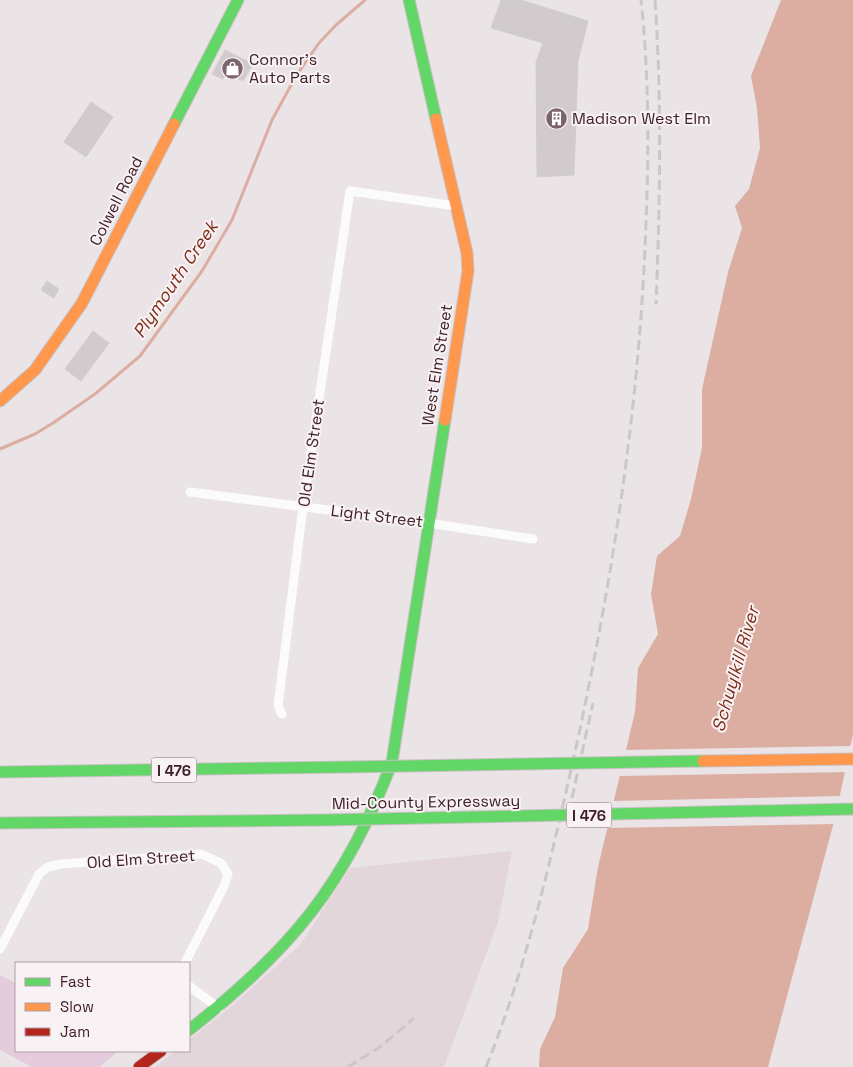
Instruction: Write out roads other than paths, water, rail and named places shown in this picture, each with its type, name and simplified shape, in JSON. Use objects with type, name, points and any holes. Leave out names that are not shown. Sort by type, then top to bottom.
[{"type":"main road","name":"Colwell Road","points":[[0,401],[27,378],[65,329],[82,303],[238,0]]},
{"type":"main road","name":"West Elm Street","points":[[190,1029],[219,1008],[294,937],[333,887],[353,855],[380,798],[392,762],[468,271],[467,253],[409,0]]},
{"type":"main road","name":"I 476","points":[[0,772],[853,759]]},
{"type":"main road","name":"Mid-County Expressway","points":[[0,823],[324,820],[853,809]]},
{"type":"main road","points":[[139,1067],[160,1052]]},
{"type":"street","name":"Old Elm Street","points":[[282,714],[278,706],[303,507],[350,191],[456,206]]},
{"type":"street","name":"Light Street","points":[[190,492],[428,523],[533,539]]},
{"type":"street","name":"Old Elm Street","points":[[0,949],[39,874],[48,868],[61,864],[201,854],[214,858],[223,865],[228,874],[225,884],[186,962]]},
{"type":"street","points":[[190,987],[219,1008]]},
{"type":"water","name":"Schuylkill River","points":[[781,0],[853,0],[853,734],[835,818],[768,1067],[539,1067],[540,1049],[555,1017],[563,968],[588,929],[598,867],[635,712],[638,668],[658,634],[651,594],[657,556],[680,536],[691,499],[702,448],[702,389],[728,272],[742,228],[735,206],[749,189],[760,148],[757,108],[751,76]]},
{"type":"waterway","name":"Plymouth Creek","points":[[0,449],[35,434],[53,423],[95,394],[140,356],[202,271],[232,220],[272,120],[296,76],[319,43],[336,25],[365,0]]},
{"type":"railway","points":[[486,1067],[501,1029],[526,951],[557,832],[589,687],[613,555],[631,423],[643,290],[648,167],[648,112],[641,0]]},
{"type":"railway","points":[[655,0],[660,152],[656,304]]},
{"type":"railway","points":[[572,798],[593,703]]},
{"type":"railway","points":[[348,1067],[380,1047],[414,1018]]},
{"type":"place","name":"Connor's Auto Parts","points":[[233,68]]},
{"type":"place","name":"Madison West Elm","points":[[556,118]]}]
